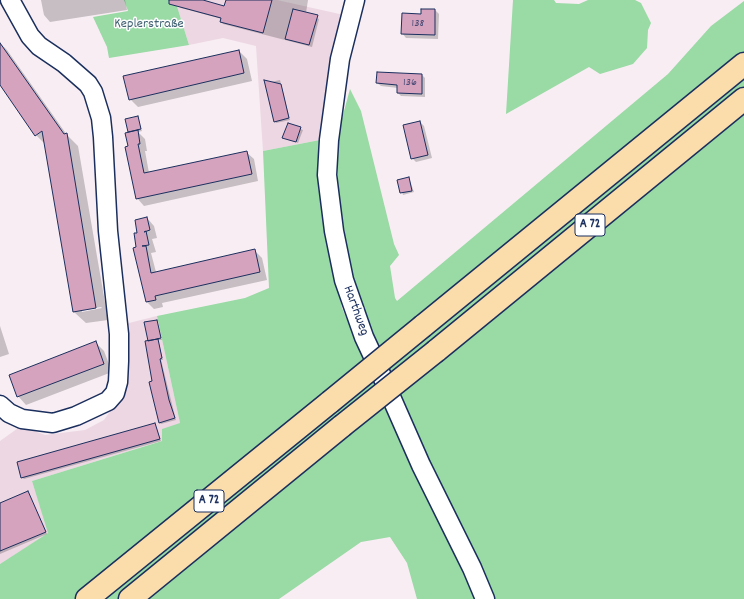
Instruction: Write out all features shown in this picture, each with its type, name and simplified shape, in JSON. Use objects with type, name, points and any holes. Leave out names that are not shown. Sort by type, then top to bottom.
[{"type":"highway","name":"A 72","points":[[87,599],[744,64]]},
{"type":"highway","name":"A 72","points":[[130,599],[744,99]]},
{"type":"street","points":[[0,405],[9,413],[22,420],[53,422],[76,416],[108,401],[115,393],[118,382],[119,361],[119,334],[108,231],[103,137],[101,118],[94,92],[88,84],[64,63],[39,46],[30,36],[10,0]]},
{"type":"street","name":"Harthweg","points":[[355,0],[340,59],[329,140],[327,175],[334,231],[344,280],[370,351],[421,465],[472,568],[485,599]]},
{"type":"shaded area","points":[[175,0],[277,0],[344,15],[320,140],[263,151],[256,46],[223,38],[189,45]]},
{"type":"shaded area","points":[[157,316],[180,423],[162,441],[32,481],[49,533],[0,564],[0,441],[21,426],[45,435],[85,430],[104,420],[118,400],[129,362],[125,324]]},
{"type":"green space","name":"Keplerstraße","points":[[124,0],[175,0],[189,45],[109,58],[107,47],[93,17],[128,11]]},
{"type":"green space","points":[[513,0],[554,0],[556,3],[579,4],[588,0],[635,0],[641,3],[651,23],[648,30],[647,48],[633,64],[600,74],[589,67],[506,114]]},
{"type":"green space","points":[[744,1],[744,599],[417,599],[407,563],[390,537],[361,542],[279,599],[0,599],[0,564],[48,533],[32,481],[162,441],[162,429],[180,423],[157,316],[245,298],[269,288],[263,151],[320,140],[328,242],[342,308],[354,336],[369,324],[353,282],[338,194],[337,137],[350,89],[361,111],[394,244],[399,255],[390,266],[395,298],[397,301],[668,74],[711,26]]},
{"type":"building","points":[[169,0],[203,0],[224,6],[226,0],[272,0],[263,33],[220,22],[221,18],[169,4]]},
{"type":"building","points":[[293,9],[318,15],[309,45],[285,39]]},
{"type":"building","points":[[421,9],[435,9],[435,35],[401,34],[402,13],[421,14]]},
{"type":"building","points":[[0,43],[64,134],[67,133],[96,308],[73,312],[42,131],[35,136],[0,85]]},
{"type":"building","points":[[239,50],[244,73],[129,100],[123,76]]},
{"type":"building","points":[[377,72],[422,74],[422,94],[397,93],[397,85],[376,83]]},
{"type":"building","points":[[264,80],[281,84],[289,118],[274,122]]},
{"type":"building","points":[[138,116],[141,129],[128,132],[125,119]]},
{"type":"building","points":[[420,121],[428,155],[411,159],[403,125]]},
{"type":"building","points":[[288,123],[301,127],[296,142],[282,138]]},
{"type":"building","points":[[138,130],[140,144],[138,144],[144,173],[247,151],[252,174],[136,199],[125,147],[128,146],[125,133]]},
{"type":"building","points":[[409,177],[412,191],[400,193],[397,180]]},
{"type":"building","points":[[147,217],[150,230],[146,231],[149,245],[142,246],[146,246],[151,273],[255,249],[260,272],[155,296],[156,300],[146,302],[133,248],[136,247],[134,233],[137,233],[135,220]]},
{"type":"building","points":[[157,320],[161,338],[148,341],[144,322]]},
{"type":"building","points":[[158,339],[162,358],[160,359],[169,400],[175,418],[159,423],[149,382],[152,381],[145,341]]},
{"type":"building","points":[[96,341],[104,364],[17,397],[9,375]]},
{"type":"building","points":[[155,423],[160,439],[21,478],[17,462]]},
{"type":"building","points":[[28,491],[46,532],[0,551],[0,503]]}]
